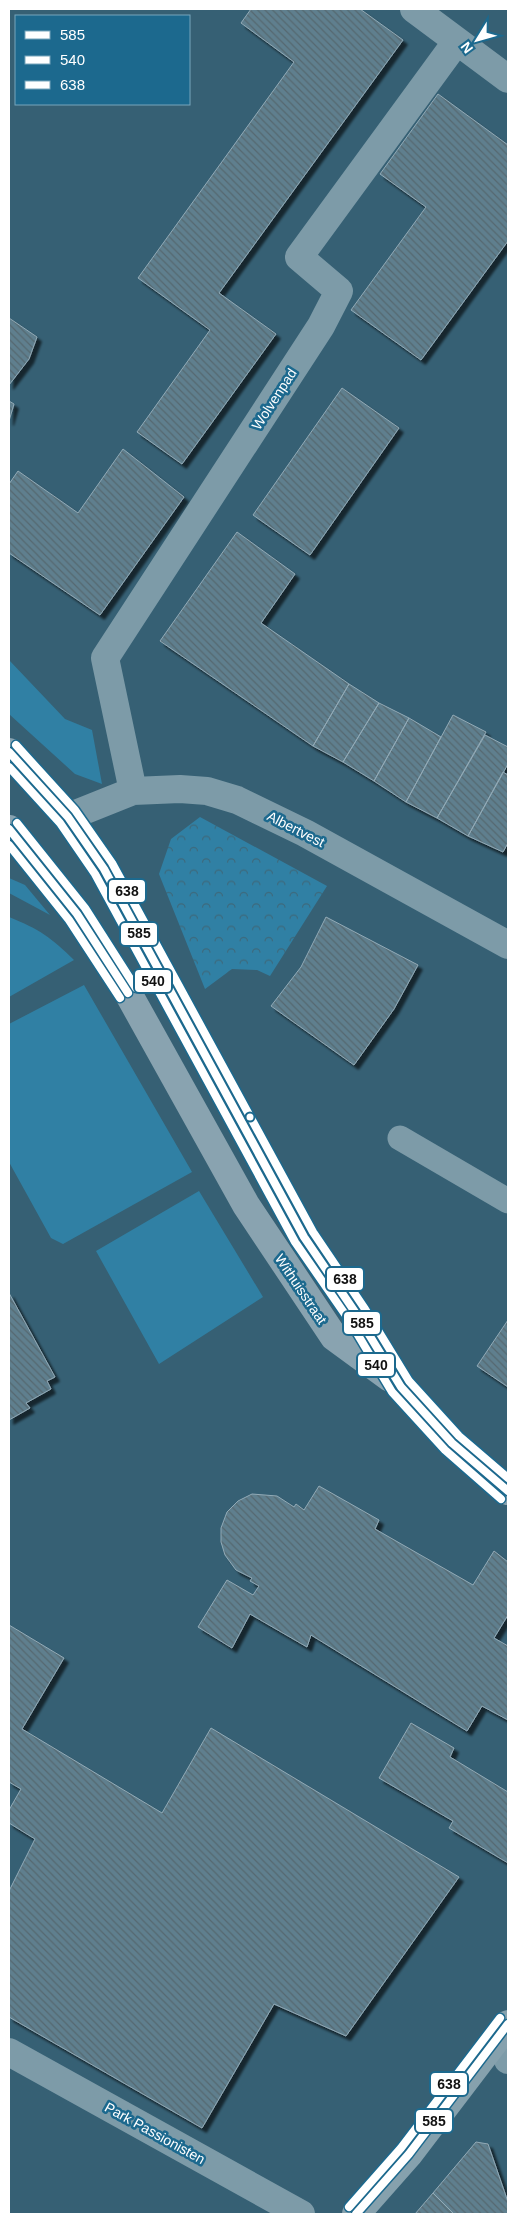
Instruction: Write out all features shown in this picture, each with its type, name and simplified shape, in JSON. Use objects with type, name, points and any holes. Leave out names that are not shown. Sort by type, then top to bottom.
[{"type":"main road","points":[[9,752],[68,818]]},
{"type":"main road","name":"Withuisstraat","points":[[68,818],[104,869],[304,1237],[357,1315],[401,1387],[452,1443],[508,1491]]},
{"type":"main road","name":"Withuisstraat","points":[[13,840],[77,914],[123,984],[246,1205],[334,1337],[401,1387]]},
{"type":"main road","points":[[356,2214],[409,2154],[506,2028]]},
{"type":"street","points":[[414,9],[508,79]]},
{"type":"street","name":"Wolvenpad","points":[[133,791],[105,658],[321,326],[334,300],[338,291],[300,257],[457,41]]},
{"type":"street","name":"Albertvest","points":[[68,818],[133,791],[180,789],[206,791],[237,800],[305,833],[508,945]]},
{"type":"street","points":[[506,2028],[508,2060]]},
{"type":"street","name":"Park Passionisten","points":[[9,2052],[301,2214]]},
{"type":"lane","points":[[400,1138],[508,1201]]},
{"type":"green space","points":[[9,660],[65,719],[92,730],[102,784],[75,774],[9,714]]},
{"type":"green space","points":[[200,817],[327,886],[270,976],[257,970],[232,969],[205,989],[159,874],[171,839]]},
{"type":"green space","points":[[9,878],[25,885],[50,915],[9,893]]},
{"type":"green space","points":[[9,917],[44,935],[74,960],[9,997]]},
{"type":"green space","points":[[84,985],[192,1172],[63,1244],[51,1238],[9,1162],[9,1024]]},
{"type":"green space","points":[[199,1191],[263,1297],[159,1364],[96,1251]]},
{"type":"building","points":[[251,9],[360,9],[403,40],[219,293],[276,334],[182,464],[137,432],[210,330],[138,278],[294,62],[241,23]]},
{"type":"building","points":[[438,94],[508,145],[508,241],[421,360],[351,310],[426,207],[380,174]]},
{"type":"building","points":[[9,318],[37,337],[29,359],[9,385]]},
{"type":"building","points":[[342,388],[399,428],[310,555],[253,515]]},
{"type":"building","points":[[9,401],[14,404],[9,421]]},
{"type":"building","points":[[123,449],[184,497],[100,615],[9,553],[9,484],[18,471],[78,513]]},
{"type":"building","points":[[237,532],[295,574],[261,623],[349,684],[313,746],[160,641]]},
{"type":"building","points":[[349,684],[379,703],[343,762],[313,746]]},
{"type":"building","points":[[379,703],[409,718],[374,781],[343,762]]},
{"type":"building","points":[[453,715],[486,732],[437,818],[406,802]]},
{"type":"building","points":[[409,718],[441,737],[406,802],[374,781]]},
{"type":"building","points":[[485,735],[508,747],[508,764],[468,836],[437,818]]},
{"type":"building","points":[[503,772],[508,775],[508,843],[503,852],[468,836]]},
{"type":"building","points":[[326,917],[418,965],[394,1009],[354,1065],[271,1006],[301,967]]},
{"type":"building","points":[[9,1293],[55,1377],[47,1381],[51,1389],[26,1403],[30,1408],[9,1420]]},
{"type":"building","points":[[508,1320],[508,1387],[477,1366]]},
{"type":"building","points":[[319,1486],[379,1520],[375,1529],[473,1585],[494,1551],[508,1562],[508,1615],[494,1638],[508,1646],[508,1720],[482,1706],[467,1731],[311,1635],[307,1647],[250,1614],[232,1648],[198,1627],[227,1580],[253,1595],[259,1586],[250,1581],[252,1578],[236,1570],[225,1555],[221,1542],[221,1528],[227,1512],[238,1501],[252,1494],[277,1496],[294,1507],[296,1504],[304,1510]]},
{"type":"building","points":[[9,1625],[64,1658],[22,1729],[162,1813],[211,1728],[459,1877],[346,2036],[274,2004],[202,2128],[9,2017],[9,1891],[35,1839],[9,1823],[9,1810],[21,1789],[9,1782]]},
{"type":"building","points":[[411,1723],[454,1748],[450,1757],[508,1792],[508,1863],[449,1828],[453,1821],[379,1778]]},
{"type":"building","points":[[476,2142],[488,2144],[508,2202],[508,2214],[454,2214],[433,2193]]},
{"type":"building","points":[[433,2193],[454,2214],[415,2214]]},
{"type":"transit line","name":"638","points":[[16,745],[75,810],[112,863],[313,1232],[365,1309],[409,1381],[459,1436],[508,1478]]},
{"type":"transit line","name":"585","points":[[9,752],[68,817],[104,869],[304,1237],[357,1315],[401,1387],[452,1443],[508,1491]]},
{"type":"transit line","name":"540","points":[[9,767],[60,823],[95,874],[295,1242],[349,1320],[392,1392],[445,1450],[501,1499]]},
{"type":"transit line","name":"638","points":[[17,823],[85,908],[136,988]]},
{"type":"transit line","name":"585","points":[[9,829],[77,914],[128,993]]},
{"type":"transit line","name":"540","points":[[9,845],[69,920],[120,998]]},
{"type":"transit line","name":"638","points":[[349,2207],[401,2148],[500,2018]]},
{"type":"transit line","name":"585","points":[[356,2214],[409,2154],[508,2024]]}]
